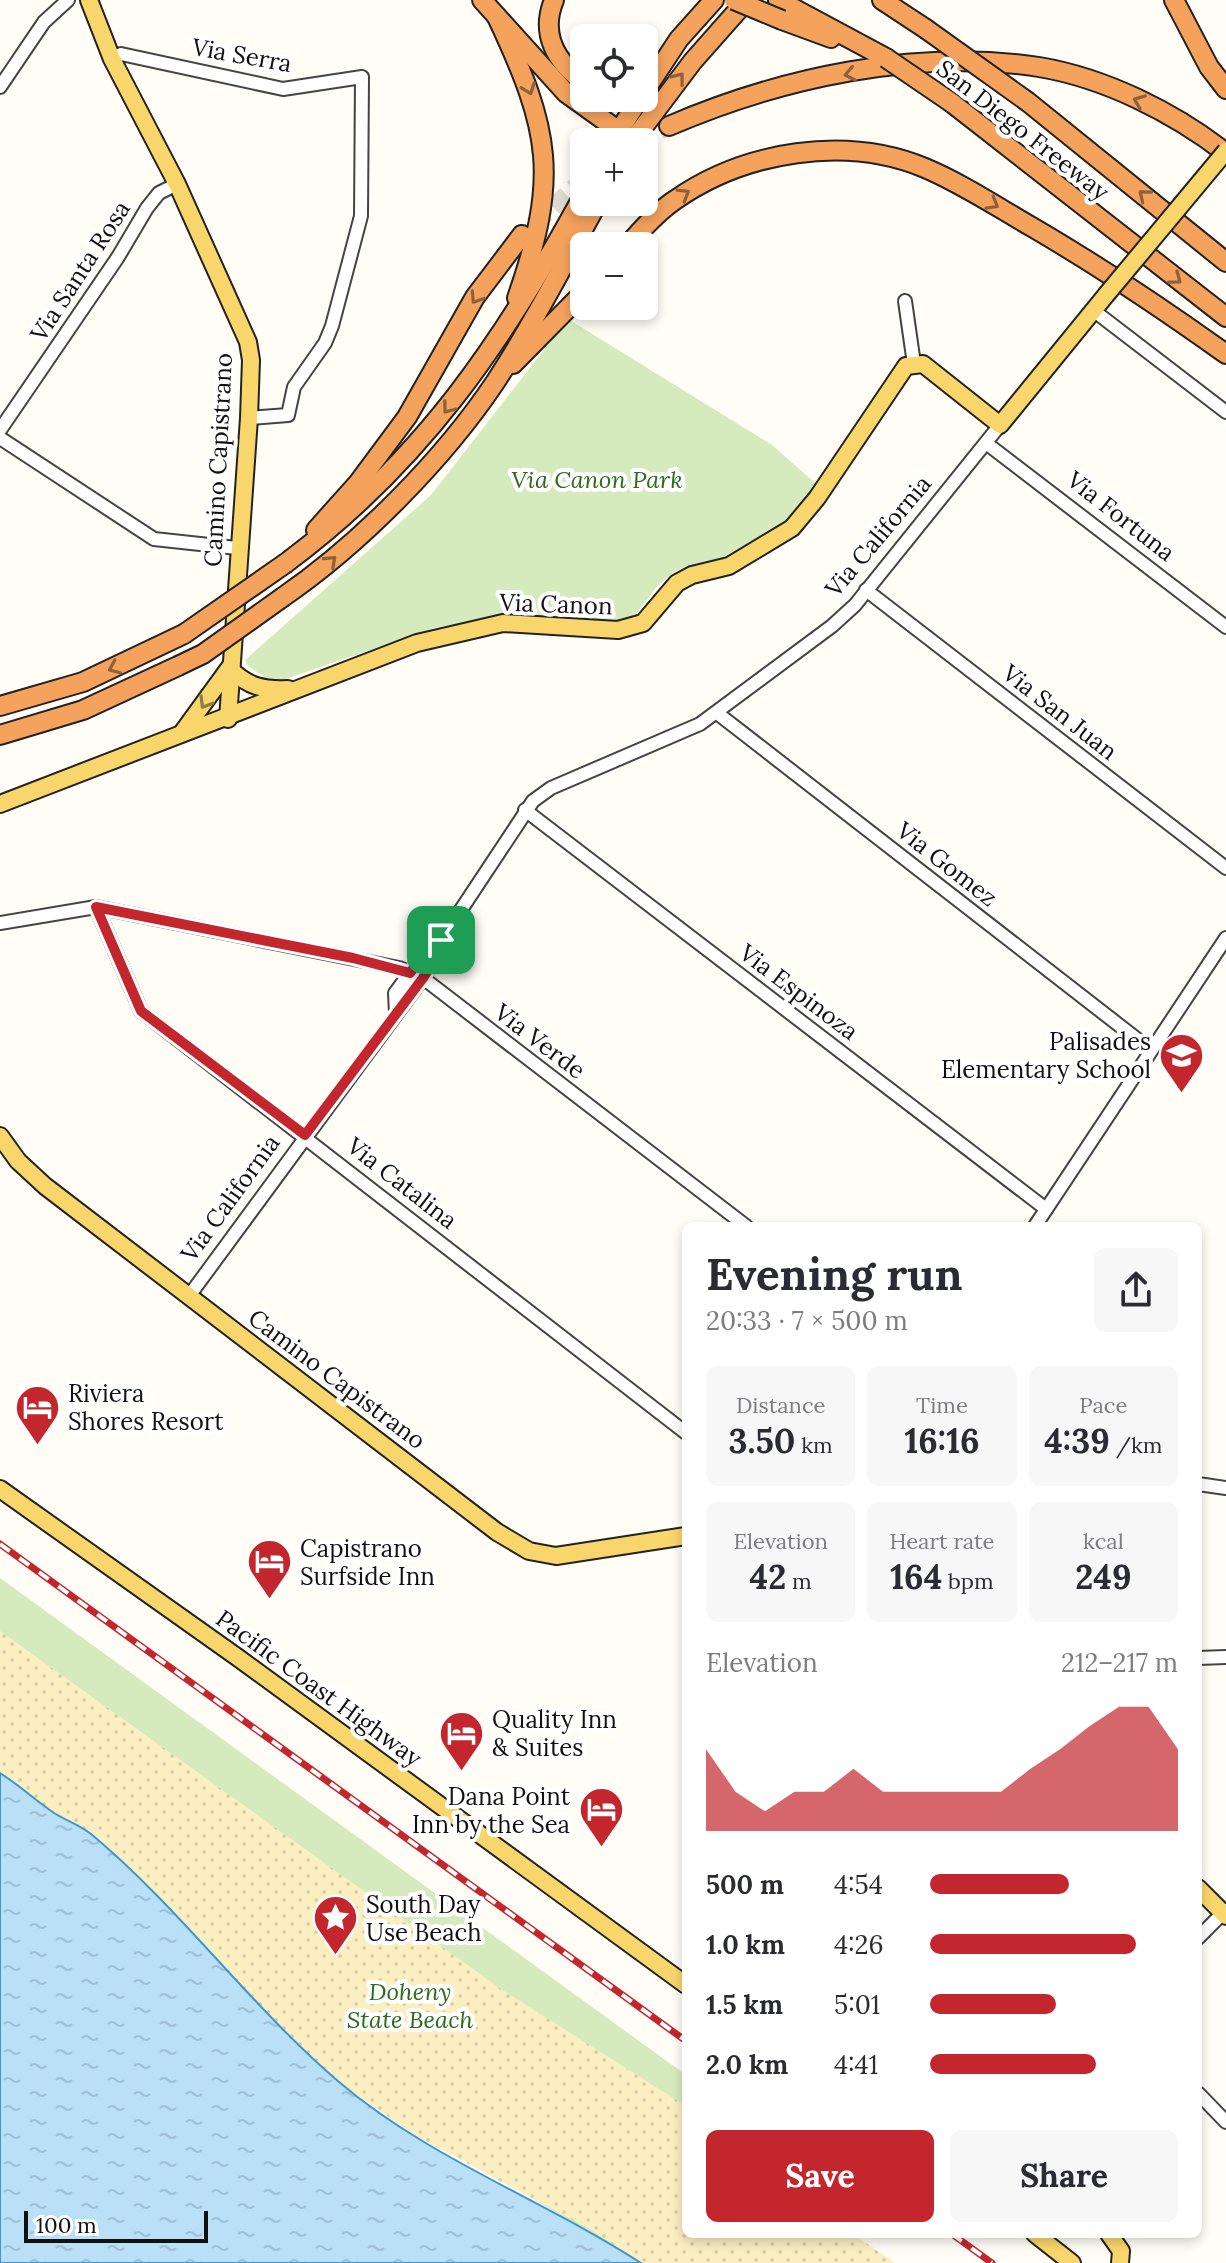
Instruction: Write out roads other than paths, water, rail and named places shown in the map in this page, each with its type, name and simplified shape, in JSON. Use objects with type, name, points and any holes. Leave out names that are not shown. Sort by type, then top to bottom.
[{"type":"highway","points":[[482,0],[566,93],[610,128]]},
{"type":"highway","points":[[554,0],[548,24],[557,59],[570,70]]},
{"type":"highway","points":[[658,61],[714,0]]},
{"type":"highway","points":[[734,0],[784,9],[825,36],[886,58]]},
{"type":"highway","points":[[634,128],[747,0]]},
{"type":"highway","name":"San Diego Freeway","points":[[882,0],[1028,102],[1226,262]]},
{"type":"highway","points":[[1174,0],[1209,67],[1226,89]]},
{"type":"highway","name":"San Diego Freeway","points":[[784,9],[855,40],[952,103],[1226,317]]},
{"type":"highway","points":[[497,17],[534,104],[545,171],[540,222],[508,321]]},
{"type":"highway","points":[[658,71],[691,23]]},
{"type":"highway","points":[[669,126],[757,94],[852,73],[908,64],[962,62],[1039,67],[1096,83],[1152,106],[1200,133],[1226,152]]},
{"type":"highway","points":[[641,232],[673,201],[723,173],[753,162],[807,153],[878,155],[924,168],[967,188],[1161,307],[1226,354]]},
{"type":"highway","points":[[0,706],[83,682],[184,634],[332,529],[405,459],[441,417],[539,277],[572,216]]},
{"type":"highway","points":[[495,383],[590,216]]},
{"type":"highway","points":[[286,563],[358,483],[407,417],[475,297],[522,235]]},
{"type":"highway","points":[[0,735],[83,710],[203,654],[321,571],[396,500],[495,383],[570,306]]},
{"type":"main road","name":"Camino Capistrano","points":[[89,0],[112,59],[177,184],[248,342],[251,360],[249,418],[237,548],[228,719]]},
{"type":"main road","name":"Via California","points":[[1000,425],[1226,152]]},
{"type":"main road","points":[[914,364],[923,364],[1000,425]]},
{"type":"main road","name":"Via Canon","points":[[0,804],[228,719],[417,643],[503,623],[618,630],[643,623],[677,583],[692,575],[729,566],[792,528],[817,498],[898,375],[914,364]]},
{"type":"main road","points":[[178,737],[230,668],[243,682],[262,690],[298,689]]},
{"type":"main road","name":"Camino Capistrano","points":[[0,1136],[45,1186],[497,1532],[529,1551],[556,1556],[682,1537]]},
{"type":"main road","name":"Pacific Coast Highway","points":[[0,1489],[249,1666],[682,1982]]},
{"type":"main road","points":[[1202,1892],[1225,1913]]},
{"type":"main road","points":[[1040,2238],[1072,2263]]},
{"type":"main road","points":[[1112,2238],[1121,2251],[1120,2263]]},
{"type":"street","points":[[0,87],[44,22],[68,0]]},
{"type":"street","name":"Via Serra","points":[[112,59],[121,54],[283,89],[359,76],[363,80],[362,209],[338,308],[325,343],[294,387],[286,417],[249,418]]},
{"type":"street","name":"Via Santa Rosa","points":[[0,430],[147,208],[159,193],[177,184]]},
{"type":"street","points":[[905,301],[914,364]]},
{"type":"street","points":[[1093,310],[1226,412]]},
{"type":"street","name":"Via California","points":[[189,1296],[396,1013],[395,993],[416,976],[427,950],[441,940],[525,810],[551,788],[683,734],[717,713],[832,626],[866,590],[1000,425]]},
{"type":"street","points":[[0,438],[154,539],[237,548]]},
{"type":"street","name":"Via Fortuna","points":[[986,443],[1226,627]]},
{"type":"street","name":"Via San Juan","points":[[866,590],[1226,868]]},
{"type":"street","name":"Via Gomez","points":[[717,713],[1151,1050]]},
{"type":"street","name":"Via Espinoza","points":[[525,810],[1046,1209]]},
{"type":"street","name":"Via Verde","points":[[0,923],[96,907],[353,958],[416,976],[741,1222]]},
{"type":"street","name":"Via Catalina","points":[[96,907],[141,1011],[682,1430]]},
{"type":"street","points":[[1038,1222],[1226,938]]},
{"type":"street","points":[[1202,1485],[1226,1488]]},
{"type":"street","points":[[1202,1658],[1226,1657]]},
{"type":"street","points":[[1202,1934],[1225,1913]]},
{"type":"street","points":[[1202,2097],[1226,2122]]},
{"type":"water","points":[[0,1773],[54,1813],[87,1831],[124,1863],[306,2053],[374,2109],[448,2156],[641,2263],[0,2263]]},
{"type":"tunnel","points":[[658,131],[669,126]]},
{"type":"tunnel","points":[[533,225],[570,192]]},
{"type":"railway","points":[[0,1544],[682,2038]]},
{"type":"railway","points":[[958,2238],[992,2263]]},
{"type":"place","name":"Palisades Elementary School","points":[[1182,1094]]},
{"type":"place","name":"Riviera Shores Resort","points":[[37,1446]]},
{"type":"place","name":"Capistrano Surfside Inn","points":[[269,1601]]},
{"type":"place","name":"Quality Inn & Suites","points":[[461,1772]]},
{"type":"place","name":"Dana Point Inn by the Sea","points":[[601,1849]]},
{"type":"place","name":"South Day Use Beach","points":[[335,1957]]},
{"type":"park label","name":"Via Canon Park","points":[[597,479]]},
{"type":"park label","name":"Doheny State Beach","points":[[410,2005]]}]
